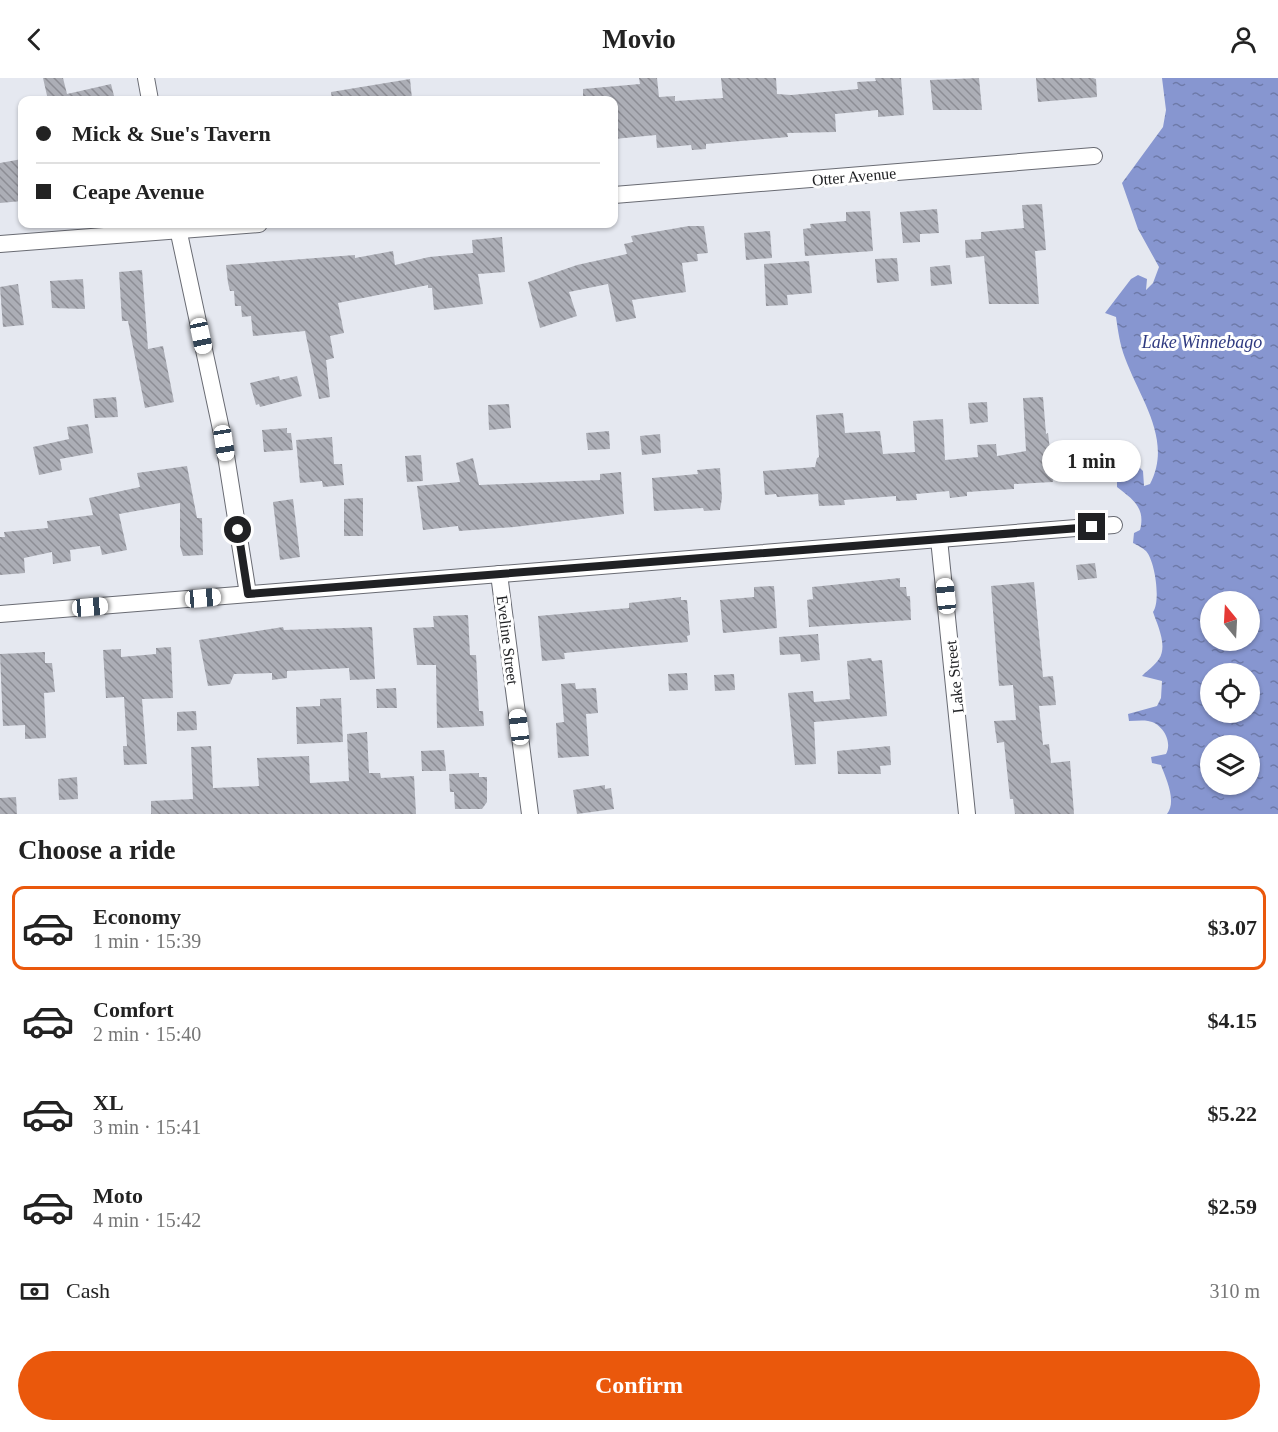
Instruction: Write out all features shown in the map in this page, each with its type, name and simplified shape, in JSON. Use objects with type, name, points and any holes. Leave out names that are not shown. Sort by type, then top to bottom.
[{"type":"street","points":[[146,78],[149,96]]},
{"type":"street","name":"Otter Avenue","points":[[618,195],[1094,156]]},
{"type":"street","points":[[0,244],[167,228]]},
{"type":"street","points":[[177,228],[224,443],[248,594]]},
{"type":"street","points":[[0,614],[1114,525]]},
{"type":"street","name":"Lake Street","points":[[939,539],[968,814]]},
{"type":"street","name":"Eveline Street","points":[[499,574],[530,814]]},
{"type":"water","name":"Lake Winnebago","points":[[1162,78],[1278,78],[1278,814],[1167,814],[1171,803],[1170,790],[1161,765],[1152,763],[1151,757],[1166,754],[1168,744],[1165,733],[1153,722],[1129,721],[1128,714],[1157,706],[1161,698],[1162,681],[1142,676],[1159,659],[1162,648],[1161,635],[1153,612],[1157,591],[1152,563],[1146,551],[1133,543],[1134,533],[1140,530],[1141,515],[1136,504],[1117,487],[1117,476],[1122,467],[1136,464],[1143,471],[1144,486],[1150,484],[1156,468],[1158,452],[1152,420],[1123,353],[1116,317],[1105,313],[1131,279],[1138,275],[1147,279],[1146,290],[1153,283],[1159,267],[1138,229],[1122,183],[1163,127],[1166,110]]},
{"type":"building","points":[[43,78],[63,78],[67,94],[111,84],[114,96],[47,96]]},
{"type":"building","points":[[639,78],[657,78],[659,97],[675,96],[675,101],[723,98],[721,78],[776,78],[777,94],[791,95],[858,89],[857,82],[876,81],[875,78],[901,78],[904,115],[878,117],[878,110],[835,114],[836,132],[787,133],[788,137],[706,144],[706,149],[692,150],[691,145],[657,148],[656,135],[618,139],[618,96],[583,96],[583,89],[640,84]]},
{"type":"building","points":[[979,78],[982,110],[933,110],[930,80]]},
{"type":"building","points":[[1036,78],[1093,78],[1096,79],[1097,97],[1038,102]]},
{"type":"building","points":[[410,79],[412,96],[332,96],[331,92]]},
{"type":"building","points":[[18,160],[18,201],[0,203],[0,163]]},
{"type":"building","points":[[1042,204],[1046,250],[1035,251],[1039,304],[989,304],[984,256],[966,258],[965,240],[981,239],[981,232],[1024,228],[1022,205]]},
{"type":"building","points":[[937,209],[939,233],[920,234],[920,242],[903,243],[900,212]]},
{"type":"building","points":[[870,211],[873,251],[805,256],[803,229],[811,228],[810,224],[846,221],[846,212]]},
{"type":"building","points":[[689,226],[704,226],[708,253],[697,254],[698,261],[682,263],[686,292],[632,300],[636,318],[616,322],[608,284],[569,292],[577,316],[540,328],[528,282],[577,265],[627,254],[624,244],[633,242],[631,236]]},
{"type":"building","points":[[770,231],[772,258],[746,260],[744,233]]},
{"type":"building","points":[[502,237],[505,272],[478,274],[483,304],[434,310],[432,288],[428,288],[428,285],[338,303],[344,333],[330,336],[334,358],[326,360],[330,397],[319,399],[305,331],[253,336],[251,316],[242,317],[241,306],[235,306],[234,291],[230,291],[228,283],[226,265],[355,255],[355,258],[393,251],[395,265],[429,257],[473,253],[472,240]]},
{"type":"building","points":[[897,258],[899,281],[877,283],[875,259]]},
{"type":"building","points":[[809,261],[812,293],[787,295],[788,305],[766,306],[764,264]]},
{"type":"building","points":[[950,265],[952,284],[931,286],[930,267]]},
{"type":"building","points":[[142,270],[148,349],[163,346],[174,402],[145,408],[128,321],[122,321],[119,272]]},
{"type":"building","points":[[83,279],[85,309],[52,308],[50,281]]},
{"type":"building","points":[[18,284],[24,325],[3,327],[0,287]]},
{"type":"building","points":[[279,376],[280,380],[297,376],[302,396],[260,407],[259,404],[256,405],[250,383]]},
{"type":"building","points":[[116,397],[118,417],[95,418],[93,399]]},
{"type":"building","points":[[1043,397],[1046,434],[1048,433],[1050,450],[1055,450],[1056,466],[1052,467],[1053,482],[1014,484],[1014,489],[967,492],[967,496],[950,498],[949,491],[916,494],[917,500],[896,501],[896,496],[844,500],[845,505],[819,506],[818,494],[777,497],[776,494],[765,495],[763,471],[815,467],[819,457],[816,415],[843,413],[845,433],[880,431],[883,454],[915,452],[913,421],[943,419],[945,460],[978,457],[977,445],[996,444],[997,456],[1026,451],[1023,398]]},
{"type":"building","points":[[987,402],[988,422],[970,424],[968,403]]},
{"type":"building","points":[[509,404],[511,428],[489,430],[488,405]]},
{"type":"building","points":[[88,424],[93,453],[60,459],[62,470],[39,475],[33,447],[69,439],[67,427]]},
{"type":"building","points":[[287,428],[287,433],[291,433],[293,450],[264,452],[262,430]]},
{"type":"building","points":[[609,431],[610,449],[588,450],[586,433]]},
{"type":"building","points":[[660,434],[661,453],[642,455],[640,436]]},
{"type":"building","points":[[332,437],[334,464],[342,464],[344,485],[323,487],[322,481],[300,483],[296,440]]},
{"type":"building","points":[[421,455],[423,481],[407,482],[405,456]]},
{"type":"building","points":[[473,458],[479,485],[600,480],[600,474],[621,472],[624,514],[514,527],[459,531],[458,526],[423,530],[417,486],[460,482],[456,463]]},
{"type":"building","points":[[187,466],[197,518],[202,518],[203,555],[183,556],[180,546],[180,503],[119,514],[127,550],[102,555],[100,546],[70,550],[71,561],[53,564],[52,552],[24,558],[25,573],[0,575],[0,537],[5,537],[4,532],[48,528],[47,521],[93,515],[89,498],[140,487],[137,473]]},
{"type":"building","points":[[720,468],[722,498],[720,510],[704,511],[703,508],[654,511],[652,478],[698,474],[697,470]]},
{"type":"building","points":[[363,498],[363,536],[344,536],[344,499]]},
{"type":"building","points":[[293,499],[300,557],[280,560],[273,502]]},
{"type":"building","points":[[1095,563],[1097,578],[1078,580],[1076,565]]},
{"type":"building","points":[[900,578],[900,587],[906,587],[907,596],[910,596],[911,620],[809,627],[807,600],[813,599],[812,587]]},
{"type":"building","points":[[1034,582],[1043,677],[1053,676],[1056,705],[1039,706],[1043,745],[1049,744],[1051,763],[1070,761],[1074,814],[1015,814],[1013,799],[1010,799],[1004,742],[997,743],[994,721],[1016,720],[1013,685],[999,686],[991,586]]},
{"type":"building","points":[[774,586],[777,628],[723,633],[720,600],[754,597],[754,587]]},
{"type":"building","points":[[681,597],[681,600],[687,600],[690,635],[687,636],[688,642],[564,653],[565,659],[542,661],[538,616],[629,608],[629,603]]},
{"type":"building","points":[[468,615],[470,655],[476,655],[479,711],[483,711],[484,726],[437,728],[436,665],[417,665],[413,628],[434,627],[433,616]]},
{"type":"building","points":[[283,627],[284,630],[372,627],[375,679],[350,680],[349,668],[287,671],[287,678],[272,680],[272,673],[234,674],[230,684],[208,686],[199,640]]},
{"type":"building","points":[[818,634],[820,660],[801,662],[800,654],[780,655],[779,637]]},
{"type":"building","points":[[171,647],[173,698],[142,699],[147,764],[124,765],[123,746],[127,746],[124,697],[106,698],[103,650],[121,649],[121,657],[156,654],[156,648]]},
{"type":"building","points":[[45,652],[45,663],[52,663],[55,692],[44,693],[46,738],[25,739],[25,725],[3,726],[0,654]]},
{"type":"building","points":[[871,658],[872,661],[882,660],[887,716],[814,722],[816,764],[795,765],[788,693],[813,691],[814,702],[850,699],[847,661]]},
{"type":"building","points":[[687,673],[688,690],[669,691],[668,674]]},
{"type":"building","points":[[734,674],[735,690],[715,691],[714,675]]},
{"type":"building","points":[[575,683],[576,689],[596,688],[598,713],[586,714],[589,756],[558,758],[556,723],[564,722],[561,684]]},
{"type":"building","points":[[396,688],[397,708],[377,708],[376,689]]},
{"type":"building","points":[[341,698],[343,742],[297,744],[296,707],[320,706],[320,699]]},
{"type":"building","points":[[196,711],[197,730],[177,731],[177,712]]},
{"type":"building","points":[[367,732],[369,773],[380,773],[381,778],[414,776],[416,814],[151,814],[151,801],[193,799],[191,747],[211,746],[213,788],[259,786],[257,758],[309,756],[310,783],[349,781],[347,734]]},
{"type":"building","points":[[890,746],[891,765],[880,766],[881,774],[838,774],[837,751]]},
{"type":"building","points":[[444,750],[446,771],[422,771],[421,751]]},
{"type":"building","points":[[479,773],[479,777],[487,777],[487,802],[482,809],[455,809],[454,792],[450,792],[449,774]]},
{"type":"building","points":[[77,777],[78,799],[59,800],[58,779]]},
{"type":"building","points":[[605,785],[605,789],[611,788],[614,809],[577,814],[573,790]]},
{"type":"building","points":[[16,797],[17,814],[0,814],[0,798]]},
{"type":"route","points":[[238,530],[248,594],[1092,527]]}]
